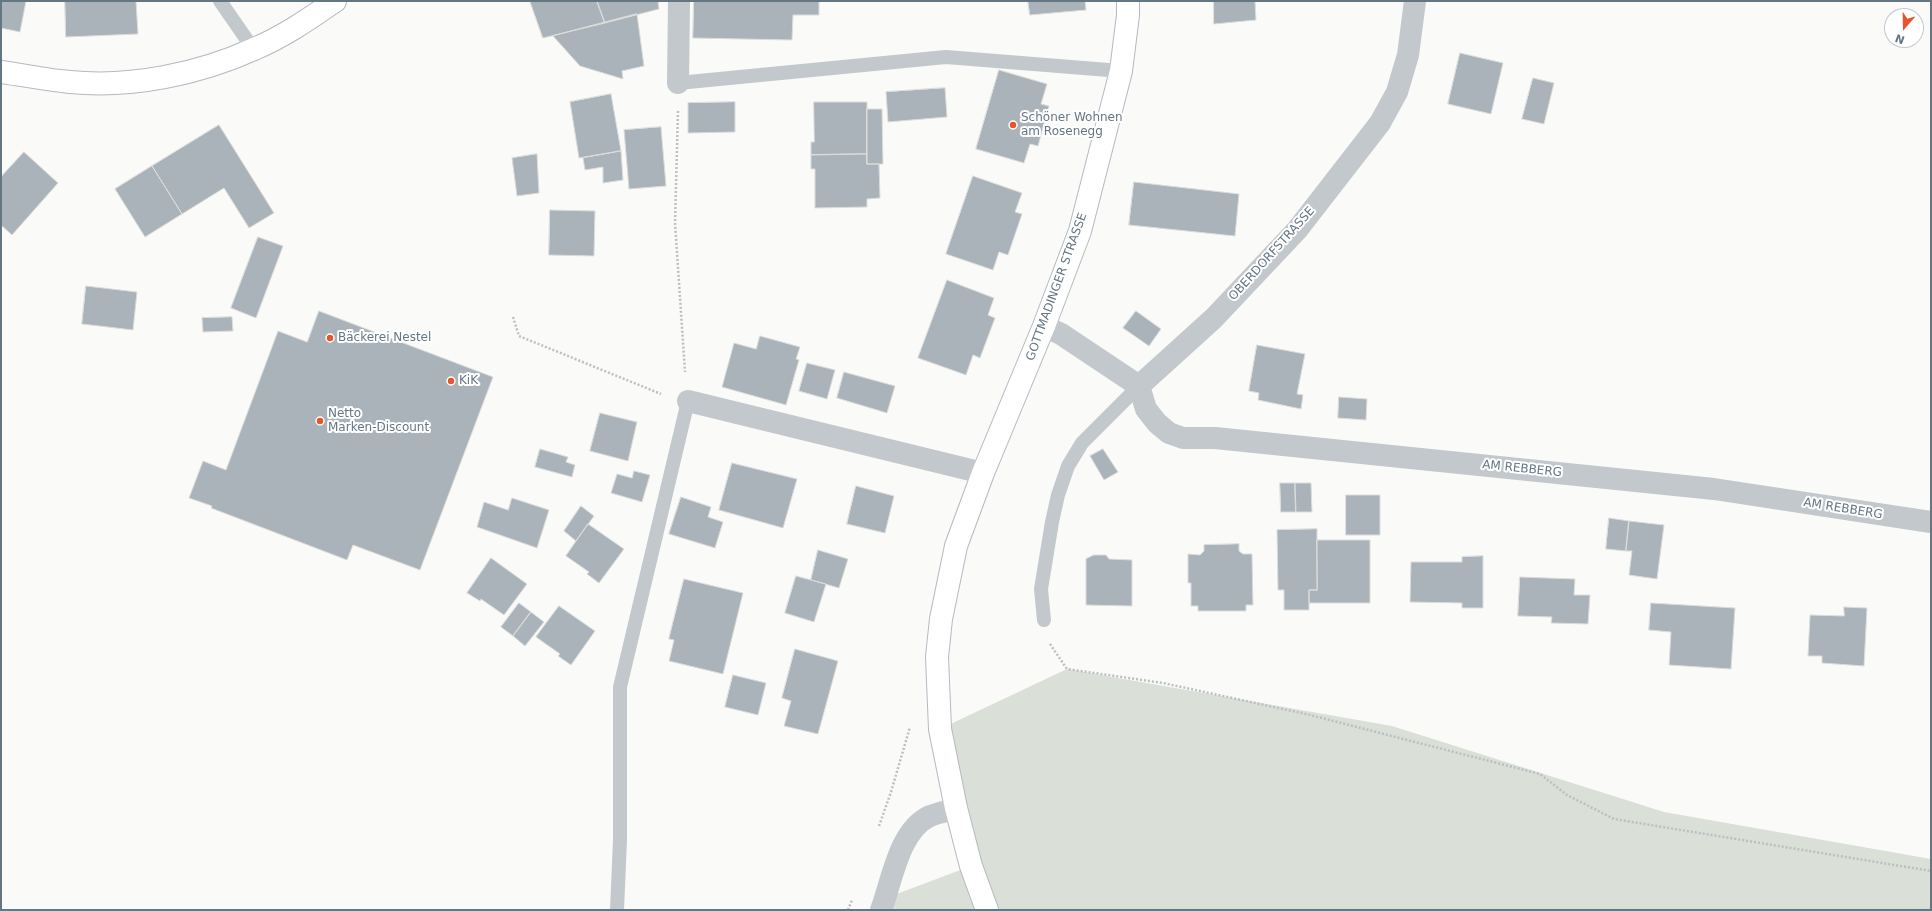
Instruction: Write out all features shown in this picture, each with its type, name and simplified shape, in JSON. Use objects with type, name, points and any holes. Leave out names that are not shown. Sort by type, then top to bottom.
[{"type":"main road","points":[[1,72],[71,82],[117,82],[159,77],[205,67],[254,50],[279,37],[335,1]]},
{"type":"main road","name":"GOTTMADINGER STRASSE","points":[[987,910],[971,866],[956,808],[940,729],[938,650],[940,619],[956,546],[983,473],[1044,326],[1080,231],[1121,71],[1128,15],[1128,1]]},
{"type":"street","points":[[678,83],[679,1]]},
{"type":"street","name":"OBERDORFSTRASSE","points":[[1139,386],[1214,318],[1297,230],[1380,123],[1396,92],[1408,55],[1415,1]]},
{"type":"street","points":[[1044,326],[1060,334],[1139,386]]},
{"type":"street","name":"AM REBBERG","points":[[1139,386],[1146,409],[1169,433],[1183,438],[1215,438],[1714,489],[1931,522]]},
{"type":"street","points":[[688,401],[983,473]]},
{"type":"street","points":[[881,910],[902,847],[914,827],[929,816],[956,808]]},
{"type":"lane","points":[[220,1],[254,50]]},
{"type":"lane","points":[[678,83],[946,57],[1121,71]]},
{"type":"lane","points":[[1044,620],[1041,589],[1052,522],[1058,496],[1068,466],[1082,443],[1139,386]]},
{"type":"lane","points":[[617,910],[620,840],[620,687],[688,401]]},
{"type":"path","points":[[514,317],[519,336],[655,392],[688,401],[675,223],[678,83]]},
{"type":"path","points":[[1067,669],[1163,683],[1298,712],[1540,774],[1567,795],[1614,819],[1931,871]]},
{"type":"path","points":[[878,828],[891,792],[910,725]]},
{"type":"path","points":[[848,910],[853,897]]},
{"type":"shaded area","points":[[1067,669],[1392,726],[1664,812],[1931,859],[1931,910],[881,910],[886,898],[971,866],[940,729]]},
{"type":"building","points":[[1,1],[26,1],[20,32],[1,28]]},
{"type":"building","points":[[65,1],[136,1],[138,34],[66,37]]},
{"type":"building","points":[[530,1],[597,1],[605,23],[543,38]]},
{"type":"building","points":[[597,1],[658,1],[659,9],[605,23]]},
{"type":"building","points":[[694,1],[819,1],[819,15],[793,15],[792,40],[693,38]]},
{"type":"building","points":[[1028,1],[1085,1],[1086,10],[1030,15]]},
{"type":"building","points":[[1214,1],[1255,1],[1256,20],[1214,24]]},
{"type":"building","points":[[637,14],[644,66],[622,71],[623,79],[580,66],[553,36]]},
{"type":"building","points":[[1460,53],[1503,63],[1491,114],[1448,104]]},
{"type":"building","name":"Schöner Wohnen am Rosenegg","points":[[999,70],[1047,84],[1041,104],[1049,106],[1038,146],[1030,144],[1024,163],[976,149]]},
{"type":"building","points":[[1533,78],[1554,83],[1544,124],[1522,119]]},
{"type":"building","points":[[945,88],[947,117],[888,122],[886,92]]},
{"type":"building","points":[[611,94],[621,151],[579,158],[570,102]]},
{"type":"building","points":[[735,102],[735,132],[688,133],[688,103]]},
{"type":"building","points":[[814,102],[867,102],[867,154],[811,155],[811,142],[814,142]]},
{"type":"building","points":[[867,109],[882,109],[883,164],[867,164]]},
{"type":"building","points":[[219,125],[274,213],[249,228],[224,188],[182,214],[152,166]]},
{"type":"building","points":[[661,127],[666,186],[629,189],[624,130]]},
{"type":"building","points":[[621,151],[623,180],[603,183],[603,167],[585,170],[583,158]]},
{"type":"building","points":[[24,152],[58,183],[12,235],[1,225],[1,177]]},
{"type":"building","points":[[537,154],[539,193],[517,196],[512,158]]},
{"type":"building","points":[[867,154],[867,164],[879,164],[880,198],[867,199],[867,207],[815,208],[815,169],[811,169],[811,155]]},
{"type":"building","points":[[152,166],[182,214],[145,237],[115,189]]},
{"type":"building","points":[[973,176],[1022,193],[1015,212],[1022,214],[1008,255],[999,252],[993,270],[946,254]]},
{"type":"building","points":[[1134,182],[1239,194],[1235,236],[1129,225]]},
{"type":"building","points":[[550,210],[595,211],[594,256],[549,255]]},
{"type":"building","points":[[258,237],[283,246],[256,318],[231,308]]},
{"type":"building","points":[[947,280],[994,298],[988,315],[995,318],[980,358],[973,355],[966,375],[918,358]]},
{"type":"building","points":[[86,286],[137,292],[133,330],[82,324]]},
{"type":"building","points":[[319,311],[493,377],[420,570],[353,545],[347,560],[211,508],[212,506],[189,498],[203,461],[226,470],[278,331],[307,342]]},
{"type":"building","points":[[1136,311],[1161,329],[1149,346],[1123,328]]},
{"type":"building","points":[[232,317],[233,331],[203,332],[202,318]]},
{"type":"building","points":[[760,336],[800,347],[796,359],[799,360],[786,405],[722,387],[734,343],[756,349]]},
{"type":"building","points":[[1257,345],[1305,354],[1297,394],[1303,395],[1301,409],[1258,400],[1259,393],[1249,391]]},
{"type":"building","points":[[807,363],[835,370],[827,399],[799,391]]},
{"type":"building","points":[[844,372],[895,386],[887,413],[837,398]]},
{"type":"building","points":[[1339,397],[1367,399],[1366,420],[1338,418]]},
{"type":"building","points":[[600,413],[637,422],[628,461],[590,451]]},
{"type":"building","points":[[540,449],[568,457],[566,462],[575,465],[572,477],[535,467]]},
{"type":"building","points":[[1103,449],[1118,472],[1104,480],[1090,456]]},
{"type":"building","points":[[732,463],[797,479],[783,528],[719,510]]},
{"type":"building","points":[[634,471],[650,475],[642,502],[611,493],[617,474],[632,478]]},
{"type":"building","points":[[1280,483],[1295,483],[1296,512],[1281,512]]},
{"type":"building","points":[[1295,483],[1311,483],[1312,512],[1296,512]]},
{"type":"building","points":[[856,486],[894,496],[885,533],[847,524]]},
{"type":"building","points":[[1346,495],[1380,495],[1380,535],[1346,535]]},
{"type":"building","points":[[681,497],[711,507],[708,517],[723,522],[715,548],[669,534]]},
{"type":"building","points":[[512,498],[549,510],[537,548],[477,527],[484,502],[508,510]]},
{"type":"building","points":[[581,506],[594,516],[576,541],[564,531]]},
{"type":"building","points":[[1609,518],[1629,521],[1626,551],[1606,549]]},
{"type":"building","points":[[1629,521],[1664,525],[1657,579],[1629,575],[1632,551],[1626,551]]},
{"type":"building","points":[[588,524],[624,549],[599,583],[587,574],[589,572],[566,556]]},
{"type":"building","points":[[1317,529],[1317,590],[1309,590],[1309,610],[1284,610],[1284,590],[1278,590],[1277,530]]},
{"type":"building","points":[[1317,540],[1370,540],[1370,603],[1309,603],[1309,590],[1317,590]]},
{"type":"building","points":[[1239,544],[1239,551],[1243,554],[1252,554],[1253,605],[1246,605],[1246,611],[1198,611],[1198,606],[1191,606],[1191,583],[1188,583],[1188,554],[1200,555],[1204,551],[1204,545]]},
{"type":"building","points":[[818,550],[848,559],[839,588],[811,580]]},
{"type":"building","points":[[1094,555],[1106,555],[1109,559],[1132,560],[1132,606],[1086,605],[1086,559]]},
{"type":"building","points":[[1483,556],[1483,608],[1462,608],[1462,603],[1410,602],[1411,562],[1462,562],[1462,557]]},
{"type":"building","points":[[491,558],[527,584],[504,615],[481,599],[480,601],[467,593]]},
{"type":"building","points":[[796,576],[826,584],[814,622],[785,613]]},
{"type":"building","points":[[1520,577],[1575,579],[1574,595],[1590,595],[1588,624],[1551,623],[1552,617],[1518,616]]},
{"type":"building","points":[[684,579],[743,593],[723,674],[669,661],[674,640],[669,639]]},
{"type":"building","points":[[519,603],[531,612],[513,636],[501,627]]},
{"type":"building","points":[[1651,603],[1735,608],[1731,669],[1669,665],[1671,632],[1649,630]]},
{"type":"building","points":[[559,606],[595,631],[571,665],[558,656],[560,654],[536,637]]},
{"type":"building","points":[[1844,607],[1867,608],[1864,666],[1822,663],[1822,656],[1808,656],[1810,615],[1844,616]]},
{"type":"building","points":[[531,612],[544,622],[525,646],[513,636]]},
{"type":"building","points":[[795,649],[838,661],[818,734],[784,726],[791,701],[782,698]]},
{"type":"building","points":[[733,675],[766,683],[758,715],[725,707]]},
{"type":"place","name":"Schöner Wohnen am Rosenegg","points":[[1013,125]]},
{"type":"place","name":"Bäckerei Nestel","points":[[330,338]]},
{"type":"place","name":"KiK","points":[[451,381]]},
{"type":"place","name":"Netto Marken-Discount","points":[[320,421]]}]
